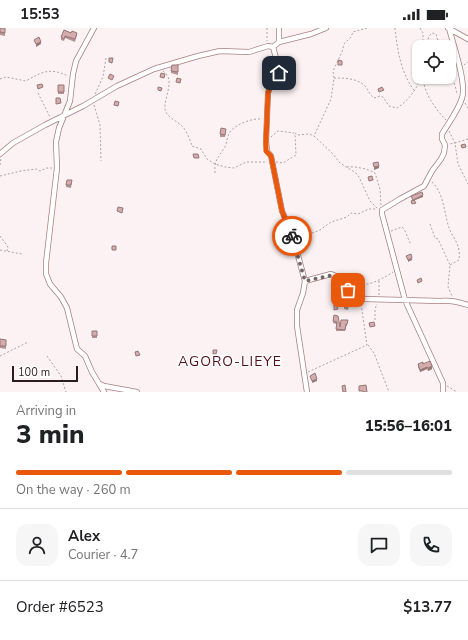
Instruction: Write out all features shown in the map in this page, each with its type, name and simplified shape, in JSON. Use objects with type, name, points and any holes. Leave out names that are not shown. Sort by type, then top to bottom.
[{"type":"street","points":[[94,28],[76,61],[70,101],[59,128],[56,142],[56,170],[46,274],[50,284],[62,297],[67,308],[77,350],[85,356],[104,392]]},
{"type":"street","points":[[279,28],[279,42]]},
{"type":"street","points":[[0,153],[17,140],[51,121],[91,102],[121,84],[154,69],[211,53],[226,51],[249,52],[264,47],[273,47],[279,42],[300,37],[326,28]]},
{"type":"street","points":[[448,28],[468,39]]},
{"type":"street","points":[[443,392],[443,383],[405,300],[382,210],[424,186],[432,171],[443,156],[445,145],[441,137],[459,105],[462,98],[463,89],[448,28]]},
{"type":"street","points":[[273,47],[279,69],[278,76],[270,86],[266,120],[266,151],[271,156],[282,211],[305,281],[297,314],[297,326],[307,392]]},
{"type":"street","points":[[305,281],[333,275],[348,290],[365,299],[453,301],[468,305]]},
{"type":"street","points":[[98,383],[104,386],[137,392]]},
{"type":"path","points":[[264,47],[267,40],[267,28]]},
{"type":"path","points":[[314,136],[331,99],[334,78],[333,71],[344,44],[351,37],[356,28]]},
{"type":"path","points":[[353,32],[366,28]]},
{"type":"path","points":[[395,28],[397,48],[401,62],[407,78],[415,90]]},
{"type":"path","points":[[420,28],[423,33],[423,40]]},
{"type":"path","points":[[428,40],[432,33],[435,33],[439,40]]},
{"type":"path","points":[[101,161],[100,126],[91,102],[103,77],[106,58]]},
{"type":"path","points":[[154,69],[165,72],[168,78],[169,91],[165,107],[167,114],[184,128],[192,146],[201,149],[207,159],[215,164],[228,168],[234,168],[246,162],[283,163],[296,155],[295,133]]},
{"type":"path","points":[[0,79],[6,77],[26,81],[40,73],[50,71],[61,73],[73,80]]},
{"type":"path","points":[[334,78],[361,82],[372,97],[383,97],[392,108],[397,108],[400,106],[415,90],[418,84]]},
{"type":"path","points":[[424,84],[425,91],[432,104],[447,122],[447,126],[455,143],[458,164],[468,184]]},
{"type":"path","points":[[454,84],[457,88],[459,105]]},
{"type":"path","points":[[38,93],[51,121]]},
{"type":"path","points":[[215,173],[217,158],[226,144],[230,133],[245,122],[258,119],[266,120]]},
{"type":"path","points":[[266,141],[278,131],[295,133],[298,135],[309,134],[314,136],[333,154],[340,163],[346,167],[356,173],[370,201],[377,208],[382,210],[380,189],[375,173],[370,169],[352,166],[346,167]]},
{"type":"path","points":[[445,145],[468,139]]},
{"type":"path","points":[[0,153],[0,165]]},
{"type":"path","points":[[0,176],[12,172],[36,169],[40,170],[47,168],[56,170]]},
{"type":"path","points":[[428,178],[436,186],[450,230],[458,245],[460,253],[459,260],[450,265]]},
{"type":"path","points":[[293,241],[309,233],[320,230],[331,222],[347,217],[351,213],[358,214],[369,209],[377,208]]},
{"type":"path","points":[[430,224],[435,238],[438,239],[450,265],[448,287],[453,301]]},
{"type":"path","points":[[387,232],[402,227],[405,230],[410,245]]},
{"type":"path","points":[[0,236],[8,247],[7,252]]},
{"type":"path","points":[[0,250],[22,254]]},
{"type":"path","points":[[345,299],[348,290],[354,284],[368,284],[386,277],[397,270]]},
{"type":"path","points":[[361,304],[367,345],[374,353],[389,392]]},
{"type":"path","points":[[0,356],[28,342]]},
{"type":"path","points":[[305,375],[310,370],[367,345]]},
{"type":"path","points":[[47,356],[61,376],[66,392]]},
{"type":"path","points":[[443,383],[457,392]]},
{"type":"building","points":[[0,28],[5,28],[5,33],[0,32]]},
{"type":"building","points":[[64,30],[71,33],[72,31],[77,33],[75,39],[65,36],[64,39],[61,37]]},
{"type":"building","points":[[39,37],[41,42],[36,44],[34,40]]},
{"type":"building","points":[[109,58],[113,58],[112,63],[109,62]]},
{"type":"building","points":[[338,60],[342,61],[342,65],[338,65]]},
{"type":"building","points":[[172,65],[178,65],[178,72],[171,71]]},
{"type":"building","points":[[161,73],[165,74],[164,78],[160,77]]},
{"type":"building","points":[[110,74],[114,76],[112,80],[108,78]]},
{"type":"building","points":[[177,78],[181,79],[180,83],[176,82]]},
{"type":"building","points":[[42,84],[43,87],[38,89],[37,85]]},
{"type":"building","points":[[58,85],[64,85],[64,92],[58,92]]},
{"type":"building","points":[[158,87],[162,88],[161,91],[158,90]]},
{"type":"building","points":[[382,87],[384,90],[379,92],[378,89]]},
{"type":"building","points":[[56,98],[60,98],[61,103],[56,104]]},
{"type":"building","points":[[115,101],[119,102],[118,106],[114,105]]},
{"type":"building","points":[[221,128],[226,129],[225,135],[220,134]]},
{"type":"building","points":[[465,144],[466,147],[462,148],[461,145]]},
{"type":"building","points":[[193,154],[198,154],[199,158],[194,158]]},
{"type":"building","points":[[378,162],[379,166],[374,167],[373,163]]},
{"type":"building","points":[[372,176],[373,180],[369,181],[368,177]]},
{"type":"building","points":[[67,180],[72,180],[71,185],[66,185]]},
{"type":"building","points":[[422,192],[423,195],[413,200],[411,196]]},
{"type":"building","points":[[414,200],[416,203],[412,204],[411,201]]},
{"type":"building","points":[[118,207],[123,208],[122,213],[117,211]]},
{"type":"building","points":[[112,246],[116,246],[116,250],[112,250]]},
{"type":"building","points":[[411,254],[412,258],[408,260],[406,256]]},
{"type":"building","points":[[421,278],[422,281],[418,283],[417,280]]},
{"type":"building","points":[[338,289],[344,290],[344,294],[338,294]]},
{"type":"building","points":[[338,298],[339,303],[335,303],[335,299]]},
{"type":"building","points":[[345,302],[349,303],[348,307],[344,306]]},
{"type":"building","points":[[334,305],[337,305],[338,309],[334,310]]},
{"type":"building","points":[[334,315],[338,316],[340,327],[341,320],[348,320],[345,330],[336,329],[337,322],[333,321]]},
{"type":"building","points":[[374,322],[375,326],[370,327],[369,323]]},
{"type":"building","points":[[92,331],[97,331],[97,336],[92,336]]},
{"type":"building","points":[[0,339],[6,340],[6,346],[0,346]]},
{"type":"building","points":[[213,350],[217,350],[216,354],[213,354]]},
{"type":"building","points":[[138,351],[140,355],[136,356],[135,352]]},
{"type":"building","points":[[430,361],[432,366],[420,370],[418,364],[423,362],[423,364]]},
{"type":"building","points":[[315,373],[317,379],[312,381],[310,376]]},
{"type":"building","points":[[345,385],[346,392],[343,392],[342,386]]},
{"type":"building","points":[[366,385],[367,392],[359,391],[359,386]]},
{"type":"way so far","points":[[292,236],[305,281],[331,274],[336,276],[342,285],[348,290]]},
{"type":"district","name":"AGORO-LIEYE","points":[[230,361]]},
{"type":"route","points":[[279,73],[271,84],[268,93],[266,151],[271,156],[282,211],[292,236]]}]
